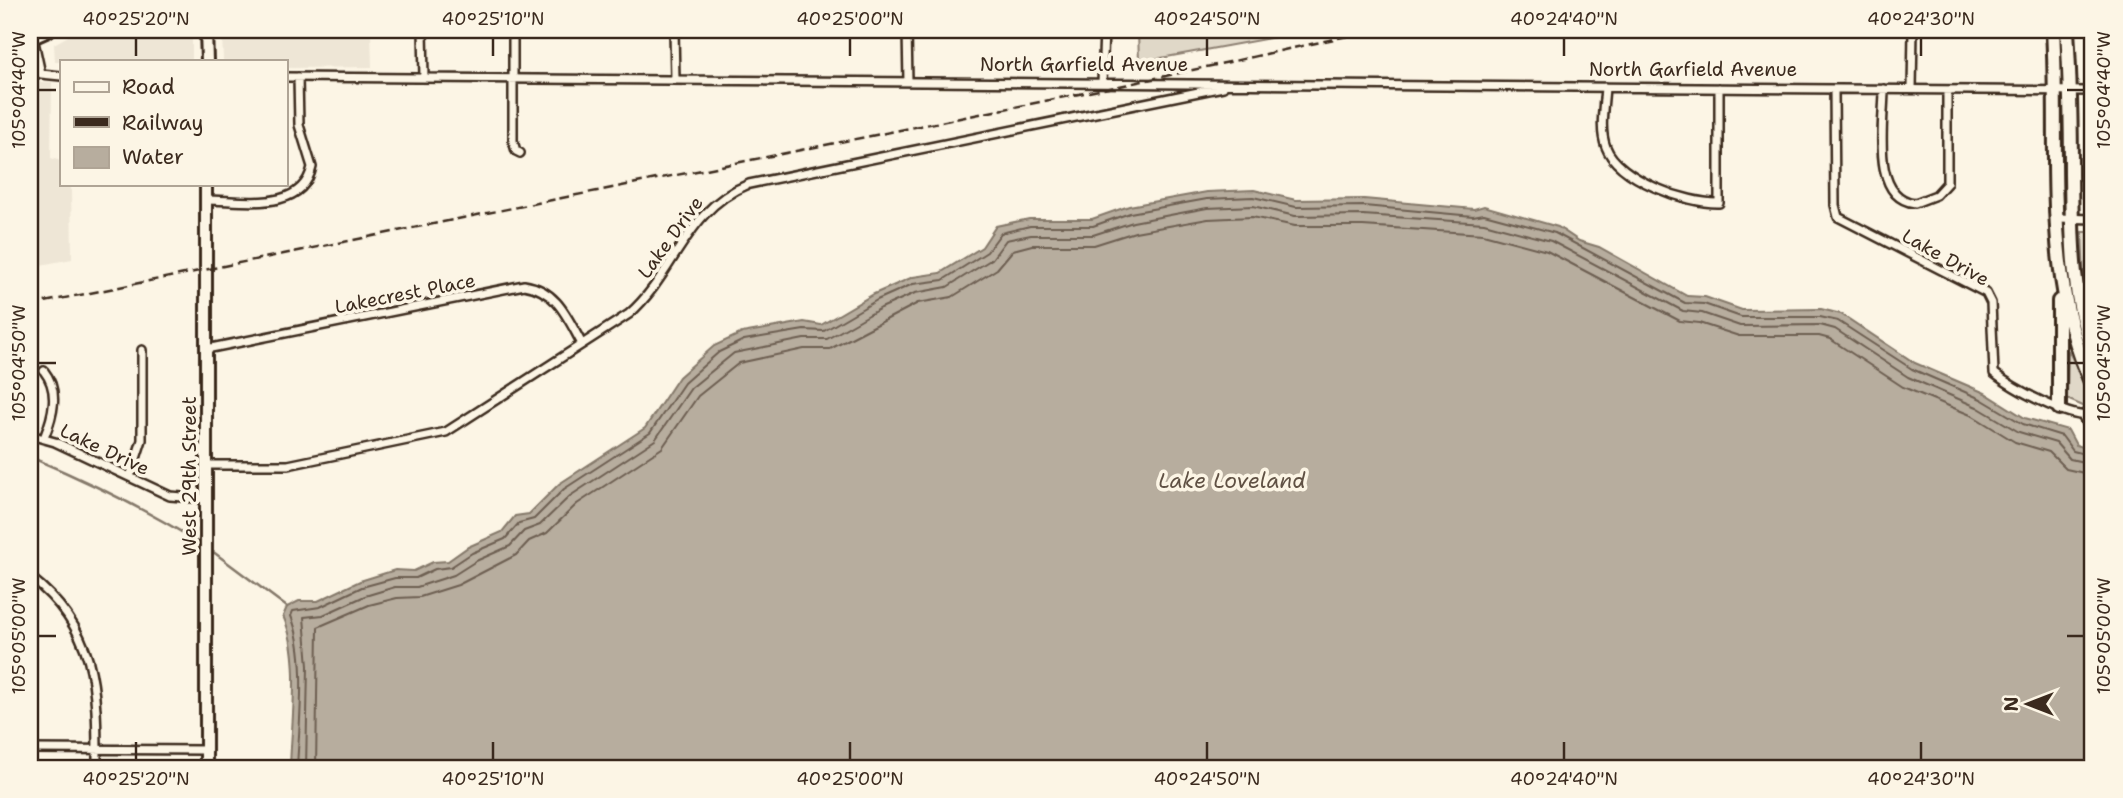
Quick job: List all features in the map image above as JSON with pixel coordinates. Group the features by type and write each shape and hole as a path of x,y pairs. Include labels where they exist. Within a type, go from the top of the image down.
{"highway":[{"path":"32,38 48,30"},
{"path":"2053,30 2064,91 2075,285 2093,353"},
{"path":"2059,408 2062,280 2058,218 2067,30"},
{"path":"2062,280 2074,338 2093,386"}],"main road":[{"path":"206,30 207,60"},
{"name":"West 29th Street","path":"206,186 206,768"}],"street":[{"path":"424,30 424,78"},
{"path":"513,30 513,141 516,151 520,153"},
{"path":"674,30 675,80"},
{"path":"907,30 908,82"},
{"path":"1102,83 1104,30"},
{"path":"1912,89 1913,30"},
{"path":"32,38 41,74 60,76"},
{"name":"North Garfield Avenue","path":"287,77 2093,91"},
{"path":"206,200 275,200 296,195 303,188 313,167 299,125 298,77"},
{"name":"Lake Drive","path":"206,466 288,465 446,432 635,308 707,209 738,188 771,178 1234,84"},
{"path":"1605,87 1604,140 1616,163 1675,196 1710,204 1719,204 1719,88"},
{"name":"Lake Drive","path":"1834,89 1835,205 1838,217 1986,293 1991,303 1994,373 2059,408 2091,419"},
{"path":"1884,89 1885,177 1901,200 1915,203 1936,195 1947,183 1947,90"},
{"path":"2058,218 2093,219"},
{"name":"Lakecrest Place","path":"206,349 524,285 538,287 555,299 582,344"},
{"path":"130,477 142,440 142,350"},
{"path":"44,371 53,382 53,407 44,438"},
{"name":"Lake Drive","path":"30,435 44,438 170,496 207,499"},
{"path":"30,577 66,614 84,648 97,698 97,768"},
{"path":"30,749 206,750"}],"shaded area":[{"path":"79,30 192,30 192,60 55,62 54,44"},
{"path":"222,30 371,30 372,67 287,68 287,60 223,60"},
{"path":"1138,30 1314,30 1139,62"},
{"path":"30,82 52,82 51,158 60,161 60,186 71,186 72,259 30,267"},
{"path":"2082,232 2093,232 2093,322 2084,280"},
{"path":"2068,350 2093,399 2093,407 2090,409 2067,399"}],"water":[{"name":"Lake Loveland","path":"1254,190 1296,200 1364,199 1474,209 1484,206 1558,227 1579,241 1599,247 1687,296 1705,297 1742,310 1821,309 1841,314 1915,363 1985,393 2025,418 2068,430 2076,445 2093,450 2093,768 290,768 294,670 289,632 283,616 287,607 299,601 318,601 360,581 395,570 414,571 433,562 448,561 468,547 502,532 515,516 529,514 559,484 645,428 679,377 714,346 742,333 804,322 821,325 874,294 913,277 940,273 982,247 996,226 1029,219 1092,219 1129,206 1207,192"}],"waterway":[{"path":"30,457 118,497 203,545"},
{"path":"208,548 287,607"}],"railway":[{"path":"30,305 1129,84 1375,30"}]}
